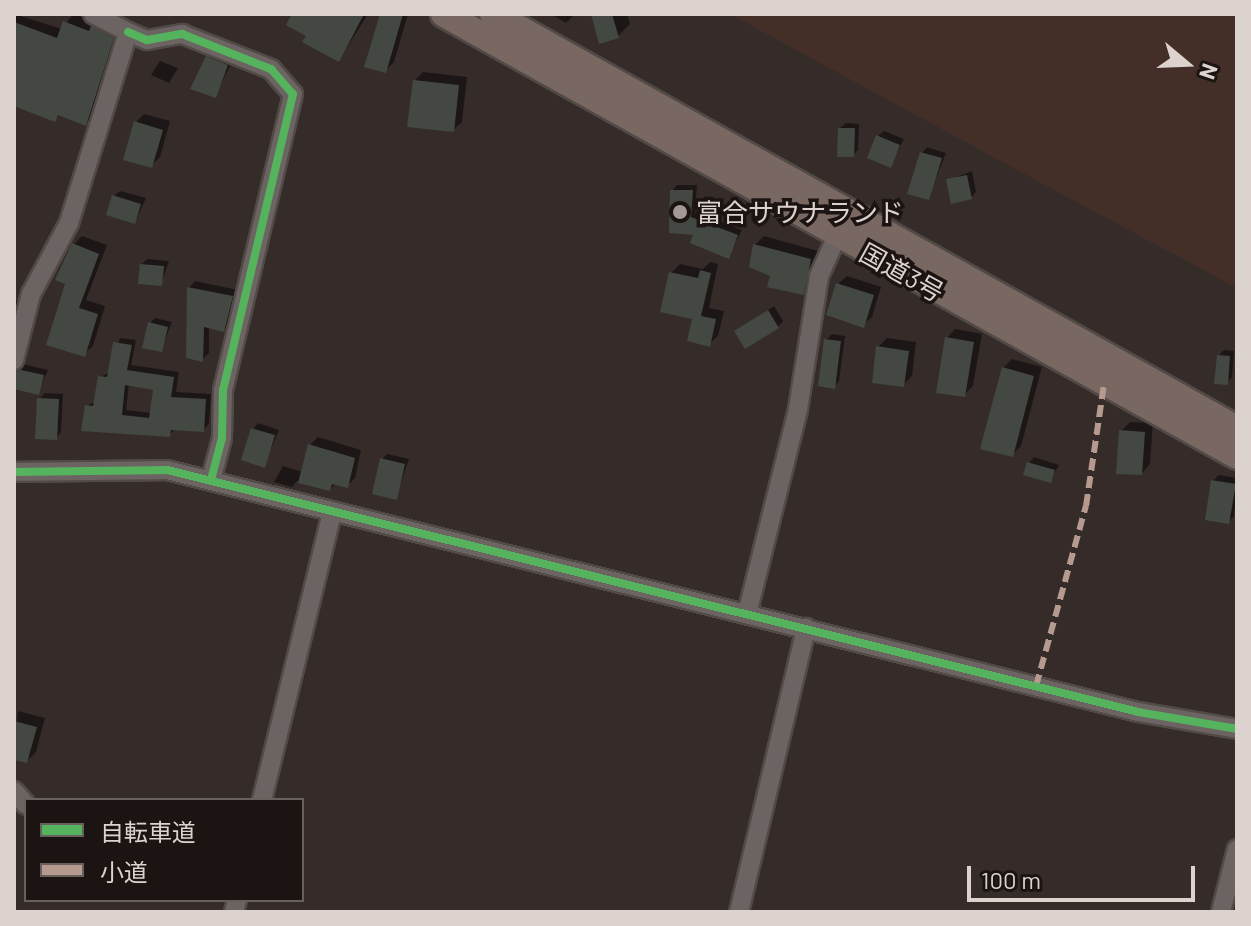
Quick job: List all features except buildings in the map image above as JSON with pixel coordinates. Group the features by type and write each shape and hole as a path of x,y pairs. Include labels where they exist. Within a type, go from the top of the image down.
{"highway":[{"name":"国道3号","path":"444,14 1237,429"},
{"name":"国道3号","path":"493,14 1237,456"}],"street":[{"path":"93,14 147,40 182,34 271,69 293,94 223,390 222,438 211,480"},
{"path":"14,360 31,294 69,223 128,32"},
{"path":"747,614 798,409 819,276 843,224"},
{"path":"14,472 150,467 1138,712 1237,729"},
{"path":"262,798 332,512"},
{"path":"739,912 806,628"},
{"path":"1221,912 1237,849"}],"shaded area":[{"path":"730,14 1237,14 1237,288 1043,184"}],"marked path":[{"path":"1036,686 1086,506 1104,384"}],"cycle path":[{"path":"128,32 147,40 182,34 271,69 293,94 223,390 222,438 211,480"},
{"path":"14,472 167,470 1138,712 1237,729"}],"place":[{"name":"富合サウナランド","path":"680,212"}]}
